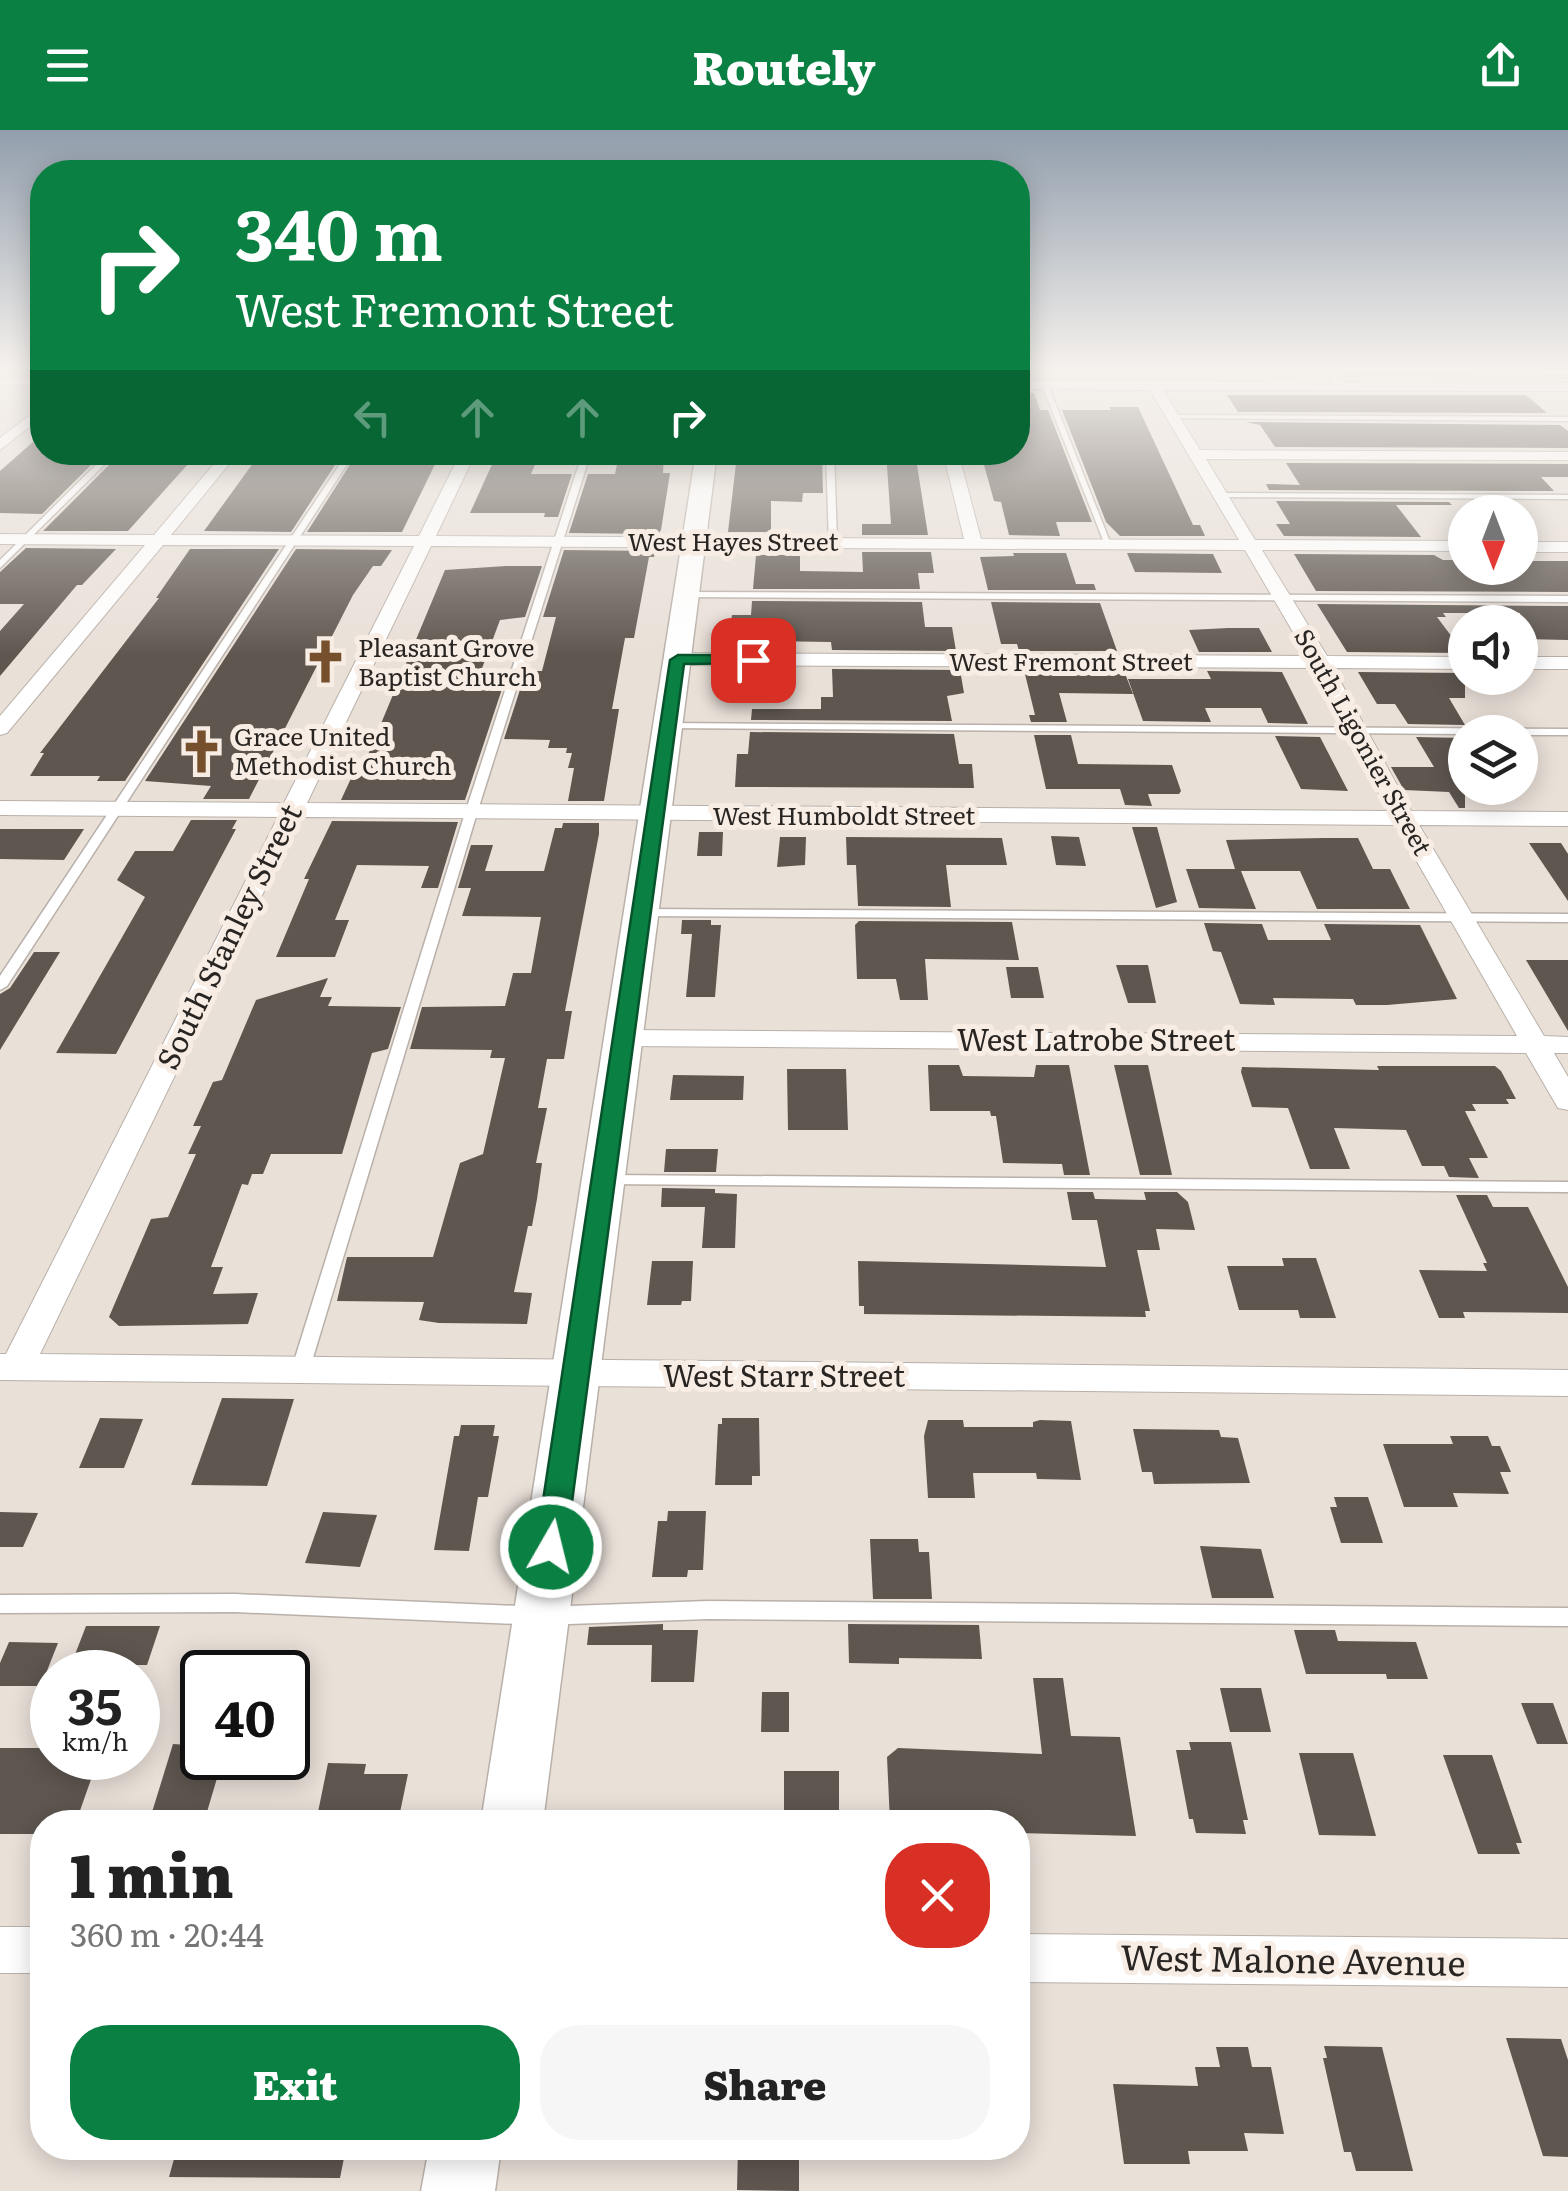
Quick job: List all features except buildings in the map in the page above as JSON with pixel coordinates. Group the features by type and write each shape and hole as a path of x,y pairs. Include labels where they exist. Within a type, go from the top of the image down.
{"street":[{"name":"South Ligonier Street","path":"1201,463 1321,663 1404,819 1568,1101"},
{"path":"0,730 221,465"},
{"name":"South Stanley Street","path":"8,1368 292,812 463,465"},
{"path":"514,1810 705,465"},
{"path":"953,465 974,544"},
{"name":"West Hayes Street","path":"0,539 1448,546"},
{"path":"1538,547 1568,547"},
{"name":"West Fremont Street","path":"678,660 1448,663"},
{"path":"1538,663 1568,663"},
{"name":"West Humboldt Street","path":"0,808 1568,819"},
{"name":"West Latrobe Street","path":"624,1038 1568,1045"},
{"name":"West Starr Street","path":"8,1368 1568,1384"},
{"path":"0,1950 30,1950"},
{"name":"West Malone Avenue","path":"1030,1958 1568,1964"},
{"path":"458,2191 463,2160"}],"lane":[{"path":"1077,463 1110,545"},
{"path":"0,565 101,465"},
{"path":"0,986 344,465"},
{"path":"300,1371 582,465"},
{"path":"830,465 833,543"},
{"path":"1220,495 1568,497"},
{"path":"687,595 1568,599"},
{"path":"668,726 1568,732"},
{"path":"642,913 1568,918"},
{"path":"604,1180 1568,1187"},
{"path":"0,1604 235,1603 541,1616 708,1610 1568,1618"}],"place":[{"name":"Pleasant Grove Baptist Church","path":"325,662"},
{"name":"Grace United Methodist Church","path":"201,751"}],"route":[{"path":"551,1547 678,660 753,660"}]}
